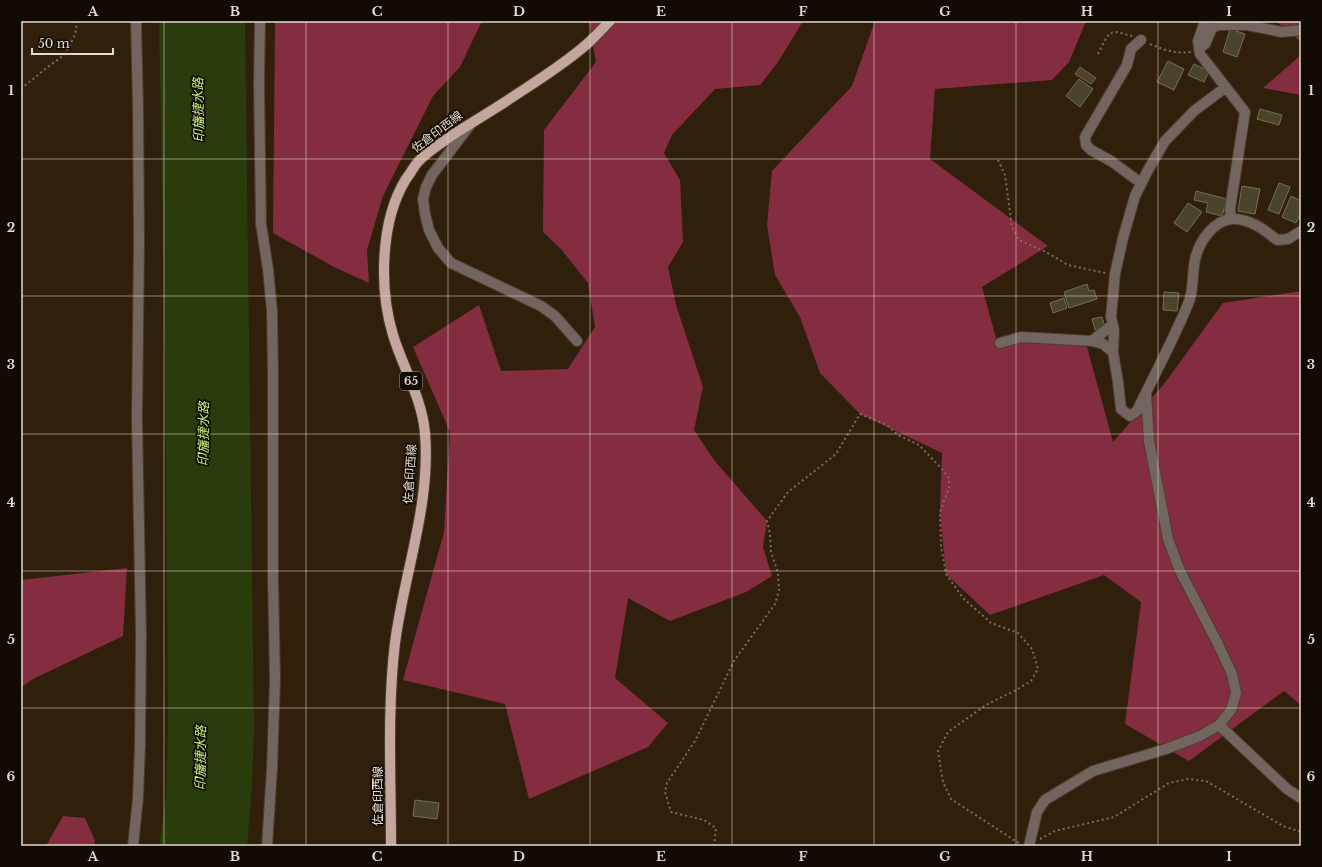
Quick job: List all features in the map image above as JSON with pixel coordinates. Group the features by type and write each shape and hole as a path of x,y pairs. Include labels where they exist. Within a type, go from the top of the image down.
{"main road":[{"name":"佐倉印西線","path":"391,846 391,729 395,644 424,489 426,454 424,430 417,396 392,334 386,300 384,265 389,226 396,202 405,182 418,162 438,145 556,68 586,45 610,21"}],"street":[{"path":"133,846 138,798 141,643 137,420 139,242 136,21"},
{"path":"260,21 259,83 261,224 268,269 272,311 273,374 274,678 272,770 267,846"},
{"path":"1205,21 1198,41 1200,54 1245,112 1230,209 1231,219"},
{"path":"1199,49 1205,44 1212,28 1219,25 1247,25 1282,32 1301,30"},
{"path":"1141,40 1131,49 1127,65 1085,137 1086,145 1091,150 1111,161 1141,184"},
{"path":"1226,88 1194,112 1165,141 1136,196 1123,238 1115,274 1110,317 1114,330 1113,352 1121,409 1130,416 1137,411 1178,328 1190,300 1196,257 1204,238 1212,228 1231,219 1245,221 1262,229 1277,240 1288,239 1301,231"},
{"path":"471,123 432,175 426,187 423,200 429,230 438,248 451,262 541,306 555,316 576,341"},
{"path":"1092,341 1112,325"},
{"path":"1000,343 1021,337 1092,341 1103,344 1113,352"},
{"path":"1029,846 1037,812 1044,800 1093,771 1166,749 1200,736 1219,725 1231,710 1236,693 1232,674 1180,571 1168,539 1149,441 1146,391"},
{"path":"1219,725 1288,789 1301,798"}],"path":[{"path":"21,89 64,55 75,35 77,21"},
{"path":"998,160 1005,175 1012,227 1019,240 1046,252 1068,265 1105,273"},
{"path":"714,846 716,828 704,820 671,812 665,792 667,783 695,741 734,661 775,604 779,590 778,573 771,552 770,534 767,521 788,492 836,454 860,414 887,425 898,434 918,444 949,478 949,488 940,512 941,546 946,574 963,598 991,623 1018,633 1032,649 1038,669 1031,681 986,705 948,732 938,751 943,782 951,799 1017,842 1029,846 1055,831 1114,817 1169,783 1188,779 1206,781 1283,826 1301,832"}],"shaded area":[{"path":"275,21 482,21 460,67 433,96 383,196 367,250 369,283 334,267 273,233"},
{"path":"589,21 803,21 778,62 760,85 715,89 672,135 664,153 680,180 683,242 668,267 676,305 703,387 694,430 714,460 767,521 763,547 772,576 746,592 670,621 628,598 615,678 668,723 648,747 529,799 505,704 403,680 444,532 450,432 413,347 479,305 501,371 568,369 595,327 588,283 561,249 543,232 544,130 596,62"},
{"path":"875,21 1086,21 1069,62 1052,80 935,89 930,159 1048,246 982,287 996,338 1087,347 1113,442 1164,384 1223,303 1301,291 1301,705 1284,691 1189,761 1125,724 1141,602 1104,575 990,615 946,574 940,512 942,453 860,414 820,373 800,317 775,275 767,225 772,171 852,86"},
{"path":"1276,21 1301,21 1301,42"},
{"path":"1301,55 1301,95 1263,88"},
{"path":"127,568 123,636 33,679 21,687 21,580"},
{"path":"63,816 85,818 95,841 94,846 46,846"}],"water":[{"name":"印旛捷水路","path":"159,21 245,21 254,728 252,786 247,846 159,846 166,797 168,727 165,360"}],"building":[{"path":"1230,29 1245,34 1237,57 1223,52"},
{"path":"1168,61 1184,69 1174,90 1157,82"},
{"path":"1194,64 1209,71 1204,82 1188,75"},
{"path":"1080,67 1096,78 1091,84 1075,74"},
{"path":"1079,79 1093,89 1080,107 1066,96"},
{"path":"1260,109 1282,115 1279,125 1257,119"},
{"path":"1279,183 1290,187 1279,214 1268,210"},
{"path":"1242,186 1260,189 1255,214 1238,211"},
{"path":"1196,191 1227,199 1222,216 1206,212 1208,203 1194,200"},
{"path":"1291,196 1301,201 1301,212 1296,223 1282,217"},
{"path":"1188,203 1202,212 1187,232 1174,223"},
{"path":"1087,284 1089,291 1094,290 1097,299 1069,308 1064,292"},
{"path":"1164,292 1179,293 1177,311 1163,310"},
{"path":"1064,298 1067,308 1053,313 1050,303"},
{"path":"1102,317 1105,327 1095,330 1092,319"},
{"path":"415,800 439,803 437,819 413,816"}]}
